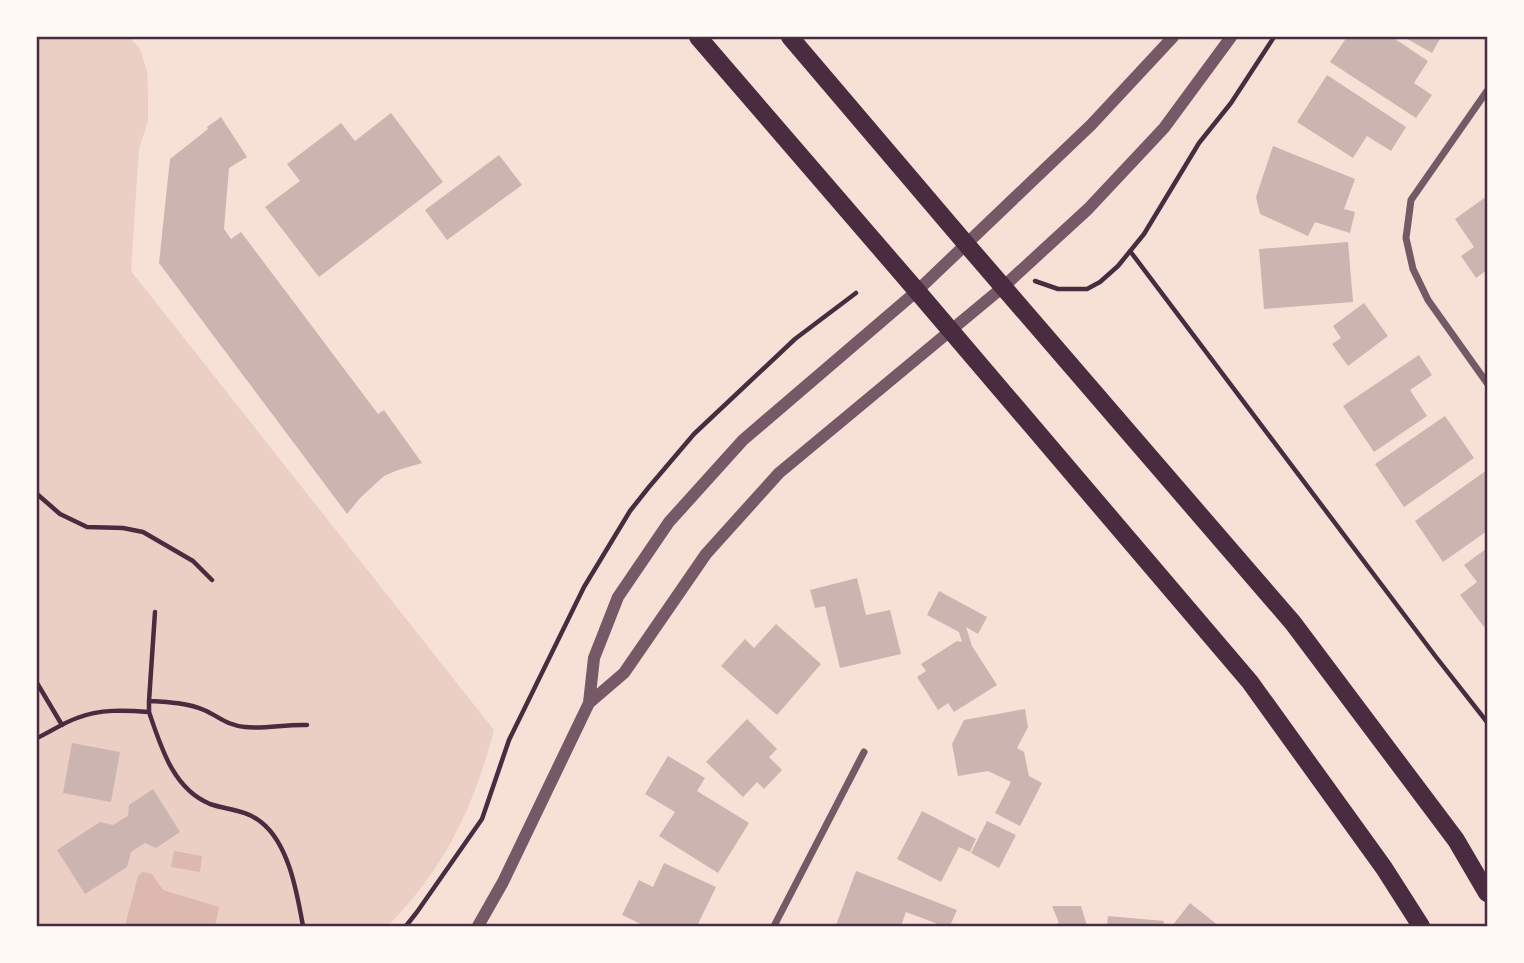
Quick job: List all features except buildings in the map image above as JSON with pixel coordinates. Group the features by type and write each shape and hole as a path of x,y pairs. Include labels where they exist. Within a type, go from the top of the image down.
{"main road":[{"path":"698,37 1250,682 1384,868 1421,926"},
{"path":"790,37 1293,623 1456,840 1487,894"}],"street":[{"path":"478,926 503,882 589,703 593,658 618,597 669,522 743,440 918,291 1091,125 1173,37"},
{"path":"589,703 624,673 706,554 779,473 1003,287 1088,209 1164,128 1231,37"},
{"path":"1487,91 1411,200 1406,238 1413,269 1428,300 1487,383"},
{"path":"774,926 864,752"}],"path":[{"path":"1035,281 1058,289 1087,289 1100,282 1118,266 1144,234 1199,143 1231,103 1274,37"},
{"path":"1130,251 1487,722"},
{"path":"37,494 60,514 87,527 123,528 143,532 193,561 212,580"},
{"path":"155,612 149,712 161,749 176,776 198,797 250,816 271,832 295,882 303,926"},
{"path":"37,683 62,725"},
{"path":"149,701 203,709 223,721 244,727 307,725"},
{"path":"37,738 75,718 91,714 122,710 149,712"}],"shaded area":[{"path":"37,37 129,37 140,49 147,71 148,121 139,149 131,271 494,730 475,791 447,849 420,890 388,926 37,926"},
{"path":"174,851 202,856 200,872 171,867"},
{"path":"143,872 152,874 163,890 219,907 215,926 125,926 138,876"}]}
